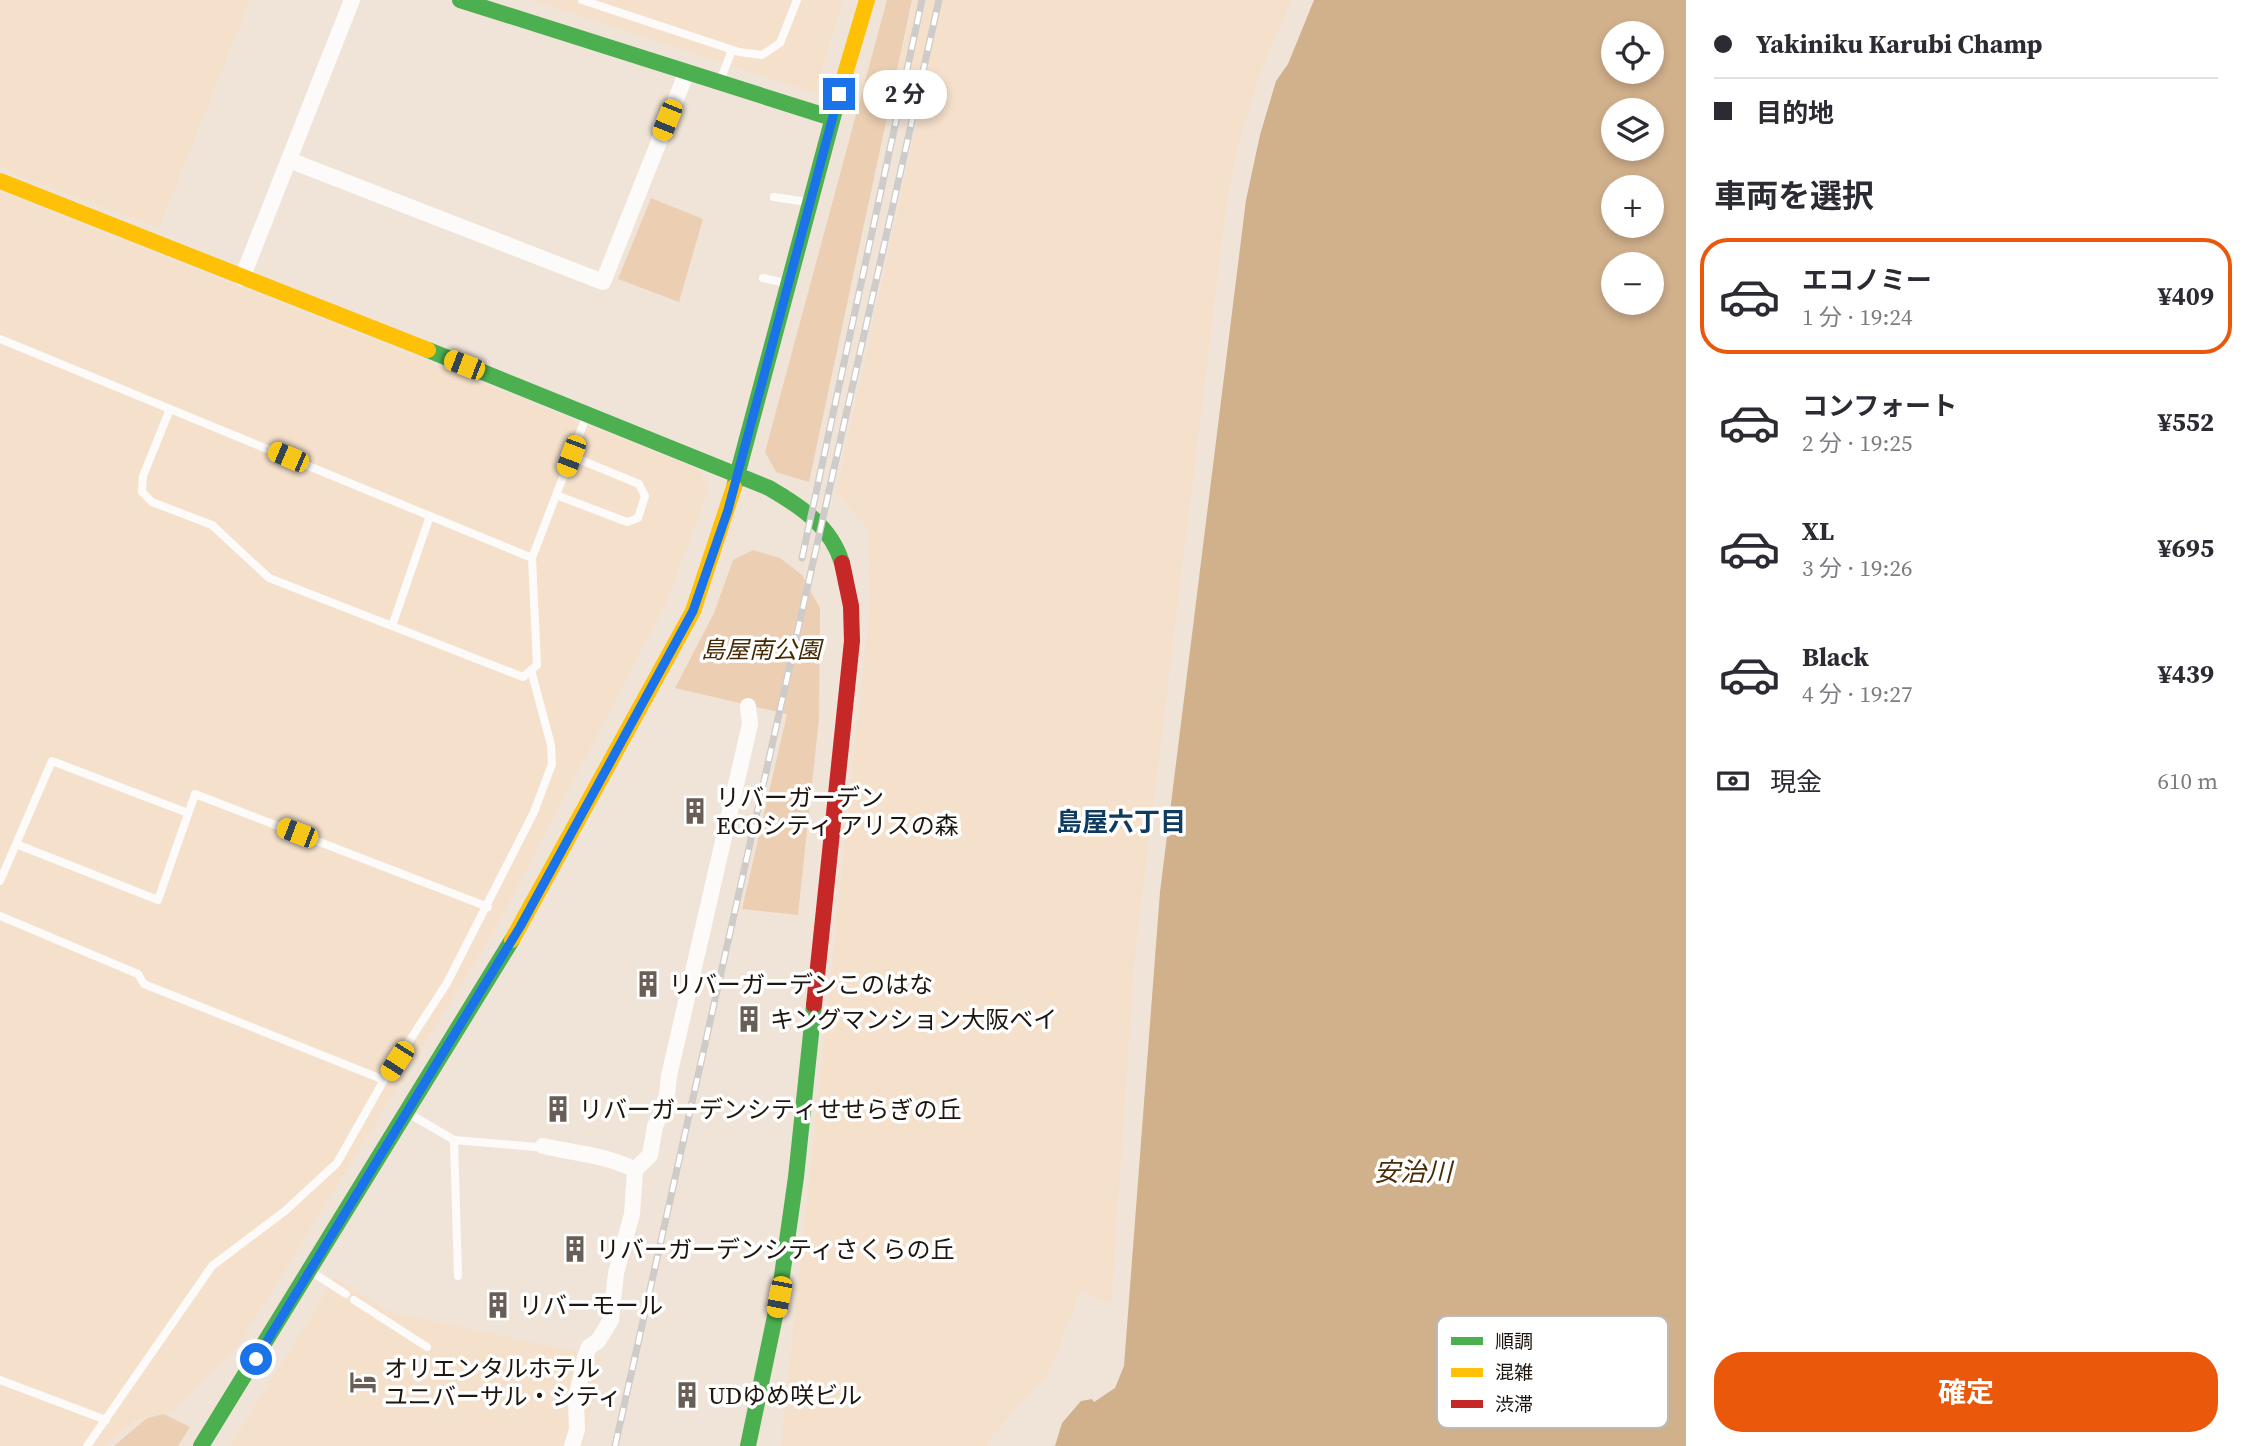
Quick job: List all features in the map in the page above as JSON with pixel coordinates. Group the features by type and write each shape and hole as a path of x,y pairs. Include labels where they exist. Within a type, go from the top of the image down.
{"street":[{"path":"242,278 352,0"},
{"path":"460,0 686,74 832,118"},
{"path":"201,1446 520,927 693,611 738,473 832,118 867,0"},
{"path":"289,160 603,282 686,74"},
{"path":"0,181 738,473 783,493 824,526 841,557 852,640 796,1177 779,1297 748,1446"},
{"path":"575,1438 576,1399 585,1357 589,1347 598,1340 611,1320 616,1273 632,1214 635,1170 650,1155 655,1126 666,1103 669,1076 750,724 748,706"},
{"path":"539,1147 581,1152 594,1159 618,1161 635,1170"}],"lane":[{"path":"582,0 752,55 771,51 786,33 797,0"},
{"path":"719,83 732,50"},
{"path":"774,197 810,203"},
{"path":"763,278 788,284"},
{"path":"0,339 532,558"},
{"path":"170,409 143,476 142,492 152,502 212,525 269,578 523,677 537,665 532,558 587,414"},
{"path":"556,495 627,522 638,518 645,496 639,484 571,456"},
{"path":"392,626 430,516"},
{"path":"88,1446 212,1266 285,1211 337,1163 384,1080 447,984 534,812 552,764 551,745 531,670"},
{"path":"0,881 52,761 188,813"},
{"path":"16,844 158,900 195,794 488,907"},
{"path":"0,916 138,974 144,984 384,1080"},
{"path":"408,1113 454,1140 539,1147"},
{"path":"454,1140 458,1276"},
{"path":"310,1271 346,1294"},
{"path":"355,1300 427,1347"},
{"path":"0,1380 106,1420"}],"shaded area":[{"path":"0,0 250,0 159,228 13,174 0,165"},
{"path":"532,0 843,0 815,93"},
{"path":"914,0 1291,0 1260,74 1239,141 1227,200 1135,954 1111,1304 1081,1290 1050,1371 987,1442 990,1446 781,1446 870,604 868,529 836,492 925,85 897,78"},
{"path":"0,192 700,470 708,492 665,606 493,933 236,1349 172,1411 135,1420 106,1446 0,1446"},
{"path":"335,1278 390,1312 602,1357 583,1446 230,1446"}],"green space":[{"path":"887,0 912,0 809,482 776,472 765,452"},
{"path":"651,198 703,219 679,302 618,279"},
{"name":"島屋南公園","path":"753,550 780,558 802,575 820,608 819,718 798,915 742,909 787,714 675,688 714,613 733,560"},
{"path":"164,1414 190,1427 178,1446 114,1446 147,1418"}],"water":[{"name":"安治川","path":"1314,0 1686,0 1686,1446 1055,1446 1062,1423 1081,1401 1092,1399 1094,1402 1115,1388 1124,1366 1160,892 1246,200 1260,135 1276,81 1288,64"}],"railway":[{"path":"802,558 922,0"},
{"path":"615,1446 939,0"}],"traffic: fast":[{"path":"460,0 832,118"},
{"path":"734,487 840,91"},
{"path":"428,350 769,488 813,518 830,538 842,563"},
{"path":"201,1446 512,940"},
{"path":"748,1446 779,1297 796,1177 814,1005"}],"traffic: slow":[{"path":"840,91 867,0"},
{"path":"0,181 428,350"},
{"path":"512,940 693,611 734,487"}],"traffic: jam":[{"path":"814,1005 852,641 851,606 842,563"}],"place":[{"name":"リバーガーデン ECOシティ アリスの森","path":"695,811"},
{"name":"リバーガーデンこのはな","path":"648,984"},
{"name":"キングマンション大阪ベイ","path":"749,1019"},
{"name":"リバーガーデンシティせせらぎの丘","path":"558,1109"},
{"name":"リバーガーデンシティさくらの丘","path":"575,1249"},
{"name":"リバーモール","path":"498,1305"},
{"name":"オリエンタルホテル ユニバーサル・シティ","path":"363,1382"},
{"name":"UDゆめ咲ビル","path":"687,1395"}],"district":[{"name":"島屋六丁目","path":"1121,822"}],"route":[{"path":"256,1359 520,927 693,611 728,510 839,94"}]}
